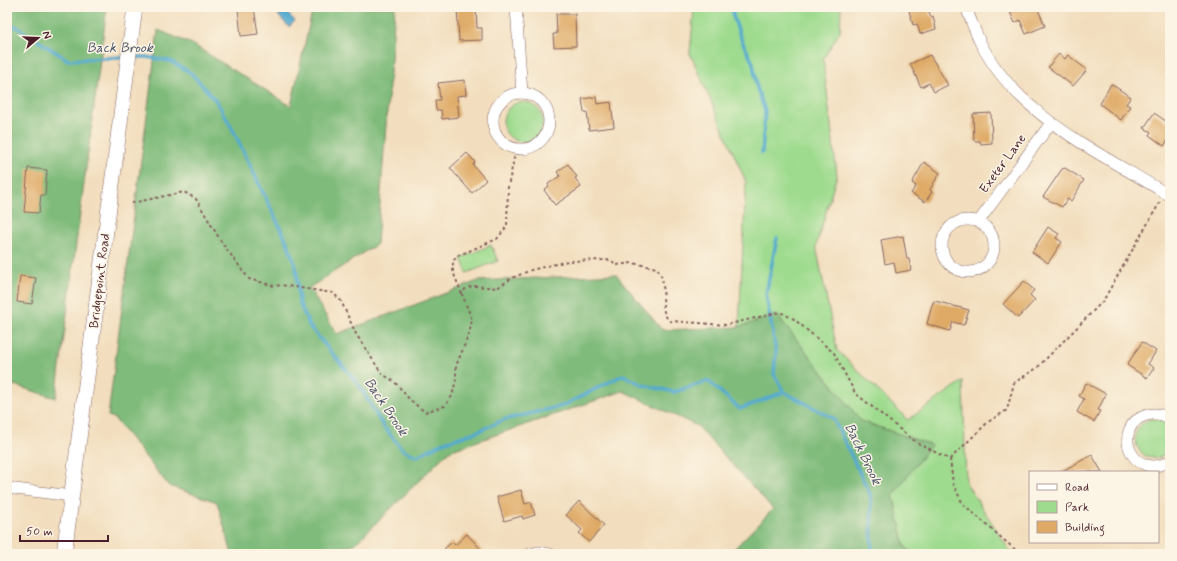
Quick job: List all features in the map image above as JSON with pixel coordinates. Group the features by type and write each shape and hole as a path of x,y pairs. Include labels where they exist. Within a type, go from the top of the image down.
{"street":[{"name":"Bridgepoint Road","path":"64,554 135,7"},
{"path":"516,7 522,93"},
{"path":"967,7 984,51 1002,78 1050,123 1165,199"},
{"path":"522,93 532,95 540,100 548,112 550,126 541,142 533,148 516,149 506,145 499,139 494,131 494,113 498,104 513,94 522,93"},
{"name":"Exeter Lane","path":"979,221 1050,123"},
{"path":"970,219 979,221 991,233 994,249 992,257 987,264 976,271 964,272 955,269 948,263 944,256 943,238 947,230 953,224 961,220 970,219"},
{"path":"1170,418 1156,414 1142,416 1132,425 1128,437 1128,446 1132,455 1138,461 1154,467 1162,466 1170,461"},
{"path":"7,488 72,496"},
{"path":"529,554 538,552 550,554"}],"path":[{"path":"132,203 184,192 196,199 222,243 248,279 275,286 281,285 332,293 341,300 356,334 382,374 394,381 410,400 425,412 445,406 452,396 456,380 456,366 469,334 472,320 453,272 453,261 457,256 497,239 507,226 508,187 516,149"},
{"path":"950,459 988,422 1007,410 1014,383 1037,368 1103,300 1165,199"},
{"path":"462,294 466,288 474,286 497,288 512,278 541,267 568,261 606,260 612,261 617,265 632,263 657,268 663,284 663,308 666,317 670,321 726,325 777,311 794,319 834,353 855,393 872,405 882,416 897,426 917,443 929,447 942,456 950,459"},
{"path":"950,459 953,470 953,484 963,504 1020,554"}],"green space":[{"path":"7,7 107,7 56,398 7,383"},
{"path":"313,7 395,7 377,244 309,288 337,334 478,281 616,274 662,330 739,327 777,315 861,421 931,445 893,495 905,547 914,554 729,554 773,509 697,426 623,391 449,451 356,543 330,554 232,554 217,502 169,486 114,418 108,416 158,30 192,44 291,106"},
{"path":"686,7 841,7 840,32 823,59 837,175 816,246 837,350 908,420 963,381 966,483 1012,554 914,554 905,547 893,495 930,445 861,421 777,315 739,327 746,182 690,53 694,9"},
{"path":"523,102 531,104 537,108 541,114 543,122 541,130 537,136 531,140 523,142 515,140 509,136 505,130 503,122 505,114 509,108 515,104"},
{"path":"491,245 498,261 467,273 461,258"},
{"path":"1150,419 1161,420 1170,426 1170,451 1161,457 1152,458 1144,455 1135,442 1136,433 1140,425"}],"water":[{"path":"283,9 295,21 289,27 278,15"}],"building":[{"path":"254,7 258,34 241,36 238,9"},
{"path":"457,7 476,7 477,28 482,28 482,40 459,41"},
{"path":"908,7 927,7 931,17 933,16 936,29 920,34 917,24 913,25"},
{"path":"1021,7 1037,7 1045,26 1026,34 1020,20 1015,23 1010,12"},
{"path":"556,14 575,14 576,46 554,47 553,34 557,34"},
{"path":"1059,54 1065,59 1068,55 1087,70 1073,86 1048,67"},
{"path":"930,55 948,85 934,92 929,83 921,87 910,64"},
{"path":"465,80 466,95 457,96 459,117 442,119 441,110 436,110 435,100 440,100 438,83"},
{"path":"1111,84 1131,97 1126,104 1130,106 1121,120 1100,104"},
{"path":"596,97 597,104 611,102 614,127 589,130 587,112 584,112 582,99"},
{"path":"991,113 992,143 981,144 980,141 974,141 973,114"},
{"path":"1154,113 1170,124 1170,137 1164,146 1149,135 1151,132 1144,128"},
{"path":"467,153 475,162 473,165 486,180 472,193 450,168"},
{"path":"924,162 940,173 930,190 932,192 925,202 911,193 916,186 912,183"},
{"path":"568,164 577,177 575,178 581,187 555,205 544,190 549,186 548,184 560,176 557,172"},
{"path":"28,168 47,170 45,195 41,195 39,213 24,212"},
{"path":"1065,168 1084,180 1071,201 1067,199 1062,207 1043,197 1062,169"},
{"path":"1048,227 1059,234 1056,238 1062,242 1048,263 1032,252"},
{"path":"903,236 907,259 909,259 911,270 896,273 894,262 885,264 881,240"},
{"path":"20,276 36,278 32,304 17,302"},
{"path":"1024,281 1034,290 1030,295 1035,300 1018,318 1003,304"},
{"path":"935,301 969,310 964,325 953,322 950,331 927,324 933,302"},
{"path":"1142,342 1156,351 1148,364 1154,368 1147,378 1127,365"},
{"path":"1086,383 1106,394 1094,422 1077,412 1084,399 1079,396"},
{"path":"1092,455 1101,471 1062,471"},
{"path":"521,490 525,504 531,502 535,515 523,519 522,516 504,521 497,497"},
{"path":"579,501 604,525 589,542 579,533 582,530 566,515"},
{"path":"467,534 485,554 446,554 448,552 444,549 452,542 455,545"}],"waterway":[{"path":"733,7 733,16 742,41 753,63 757,88 765,111 762,153"},
{"name":"Back Brook","path":"7,27 15,26 68,60 124,57"},
{"name":"Back Brook","path":"132,57 146,57 170,61 191,73 217,102 234,132 288,244 296,267 299,302 310,327 359,385 383,426 403,450 417,456 442,443 479,431 503,420 562,406 623,375 643,385 674,392 708,381 740,409 784,392 833,418 871,496 872,554"},
{"path":"777,238 766,294 776,352 774,374 784,392"}]}
